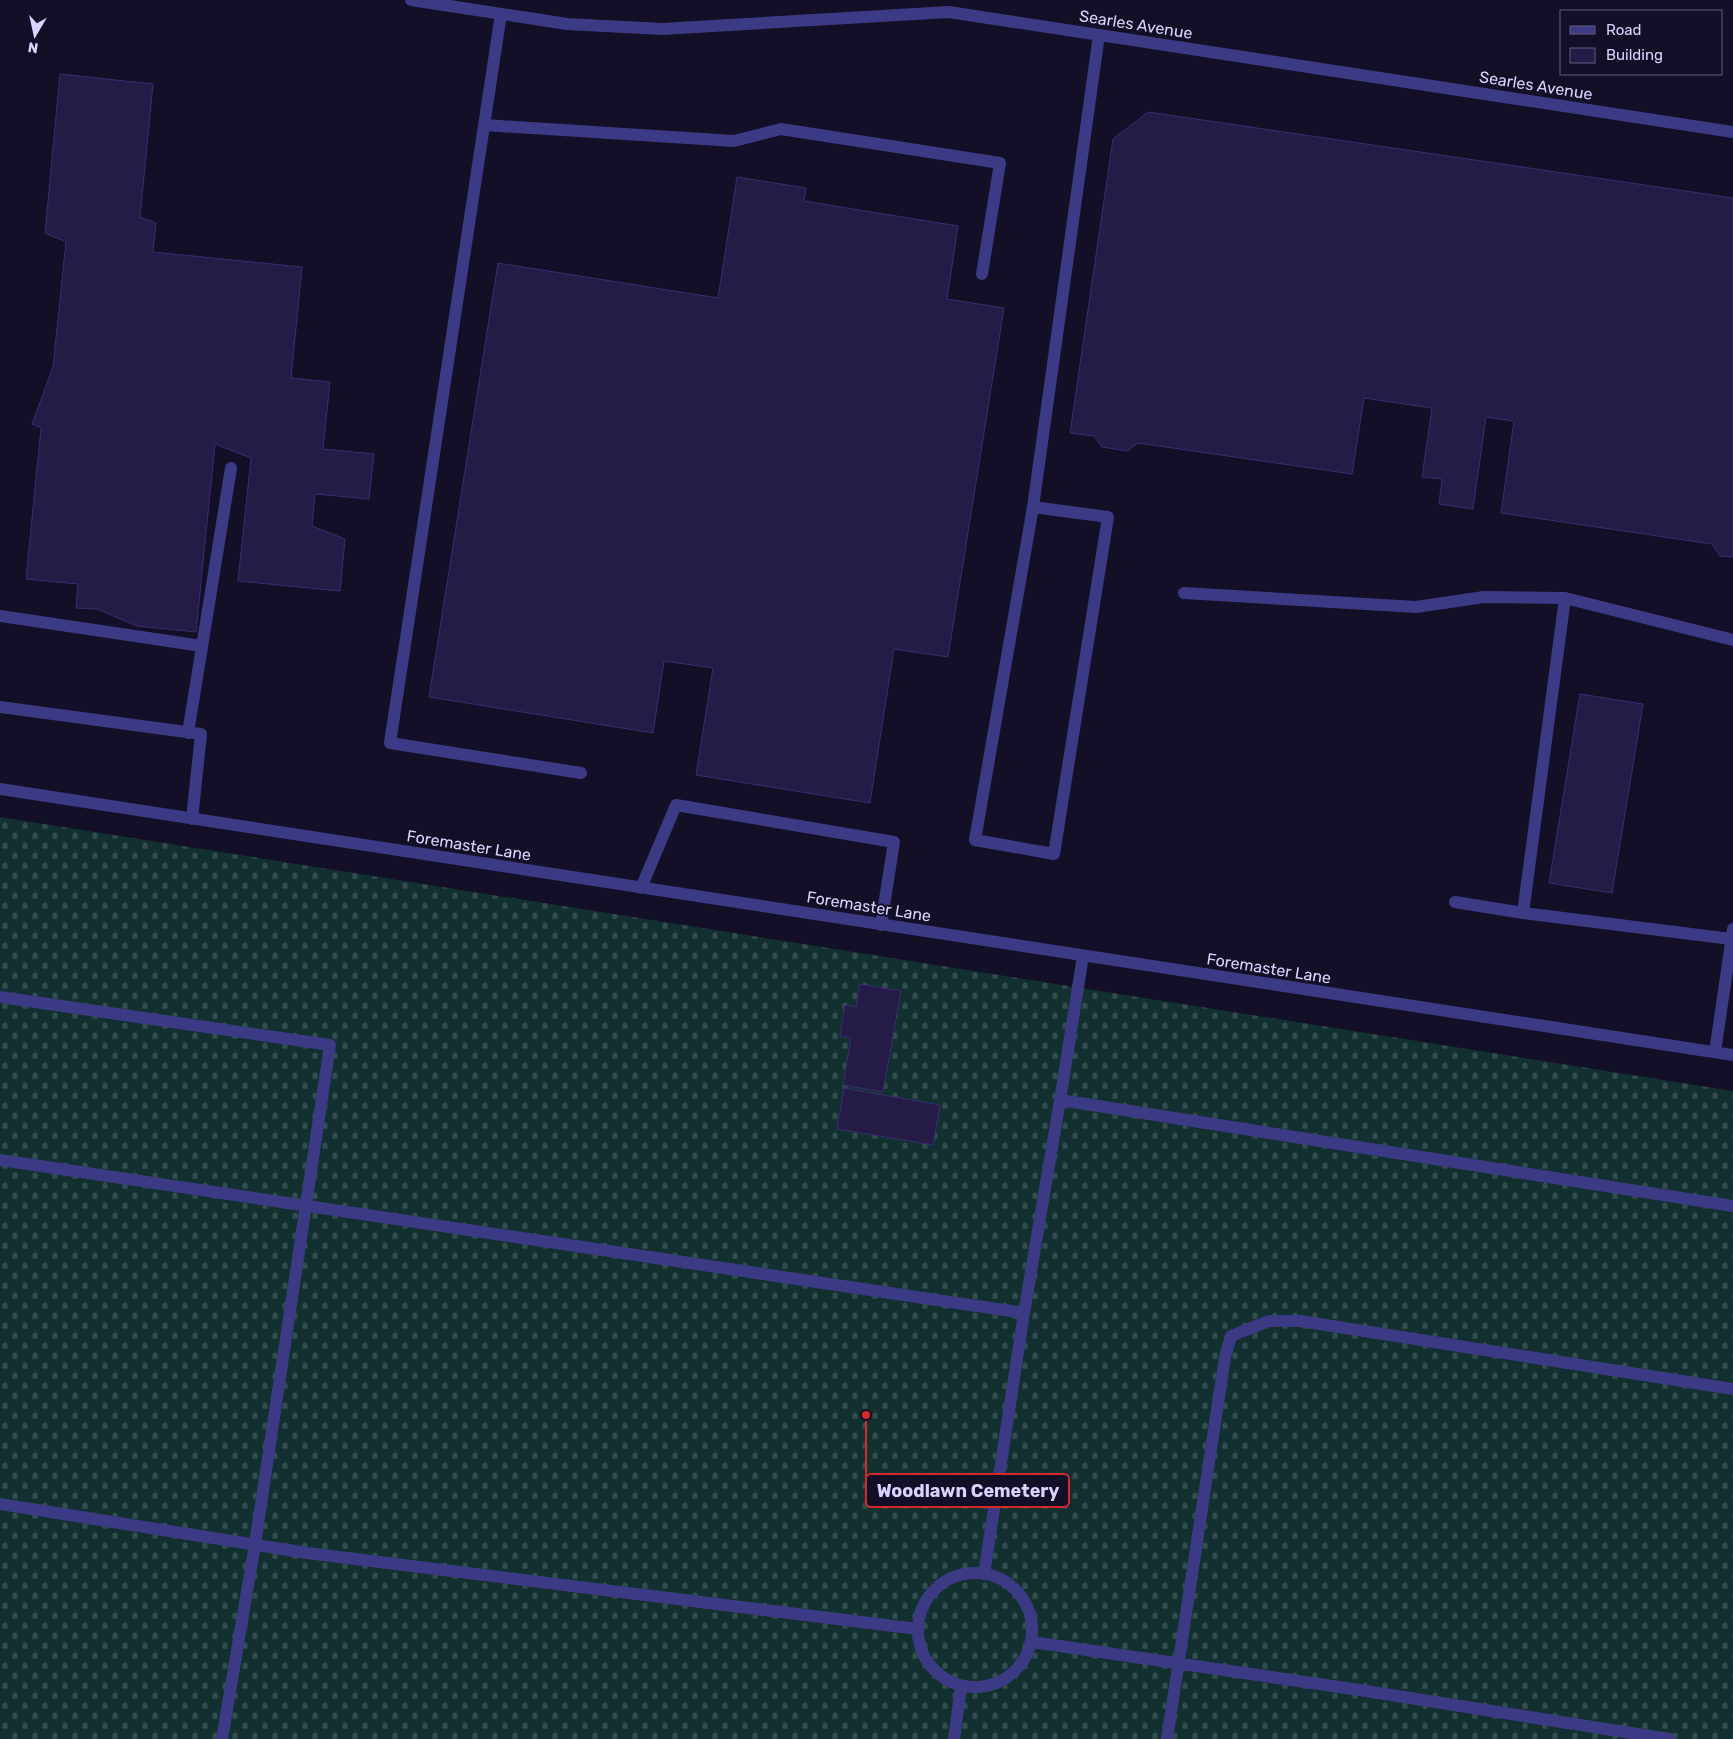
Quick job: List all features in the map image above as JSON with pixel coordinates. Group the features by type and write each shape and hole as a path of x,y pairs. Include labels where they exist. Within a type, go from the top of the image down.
{"street":[{"name":"Searles Avenue","path":"411,0 567,24 662,29 949,12 1733,132"},
{"path":"501,14 390,743 581,773"},
{"path":"1033,507 1108,517 1054,854 975,840 1033,507 1099,35"},
{"path":"484,125 734,141 781,129 1000,163 982,274"},
{"path":"188,733 231,468"},
{"path":"1184,593 1416,607 1484,597 1565,598 1733,640"},
{"path":"1523,913 1565,598"},
{"path":"0,616 202,646"},
{"path":"0,707 201,734 192,819"},
{"name":"Foremaster Lane","path":"0,789 1733,1055"},
{"path":"641,888 676,805 894,842 880,925"},
{"path":"1455,902 1523,913 1732,934 1715,1052"},
{"path":"984,1574 1024,1313 1083,956"},
{"path":"0,997 330,1045 255,1544 222,1739"},
{"path":"1060,1100 1733,1206"},
{"path":"0,1160 1024,1313"},
{"path":"1167,1739 1225,1357 1231,1336 1269,1321 1300,1321 1733,1390"},
{"path":"0,1504 327,1555 918,1629"},
{"path":"964,1574 984,1574 1002,1579 1017,1590 1028,1605 1032,1623 1032,1642 1026,1659 1014,1673 998,1683 980,1688 962,1687 944,1679 929,1665 920,1648 918,1629 922,1610 931,1593 946,1581 964,1574"},
{"path":"1032,1642 1669,1739"},
{"path":"954,1739 962,1687"}],"green space":[{"path":"0,817 1733,1091 1733,1739 0,1739"}],"building":[{"path":"60,74 153,84 140,217 156,223 153,252 302,267 291,378 330,382 323,449 374,454 369,499 315,494 312,526 345,539 340,591 238,581 251,458 215,444 196,632 137,626 97,609 76,608 78,584 26,579 41,428 32,424 53,367 66,242 45,233"},
{"path":"1148,112 1733,198 1733,557 1720,556 1712,544 1501,513 1514,421 1486,417 1473,509 1439,504 1442,479 1422,477 1432,408 1364,398 1352,474 1138,443 1127,451 1102,447 1094,436 1070,433 1113,139"},
{"path":"737,177 806,188 804,201 958,226 947,299 1004,308 948,657 894,649 870,803 696,775 713,668 664,661 653,733 429,697 498,263 718,298"},
{"path":"1580,694 1643,704 1612,893 1549,883"},
{"path":"860,984 901,991 883,1092 843,1085 851,1038 840,1036 845,1005 856,1007"},
{"path":"844,1088 940,1105 933,1145 837,1129"}],"place":[{"name":"Woodlawn Cemetery","path":"866,1415"}]}
